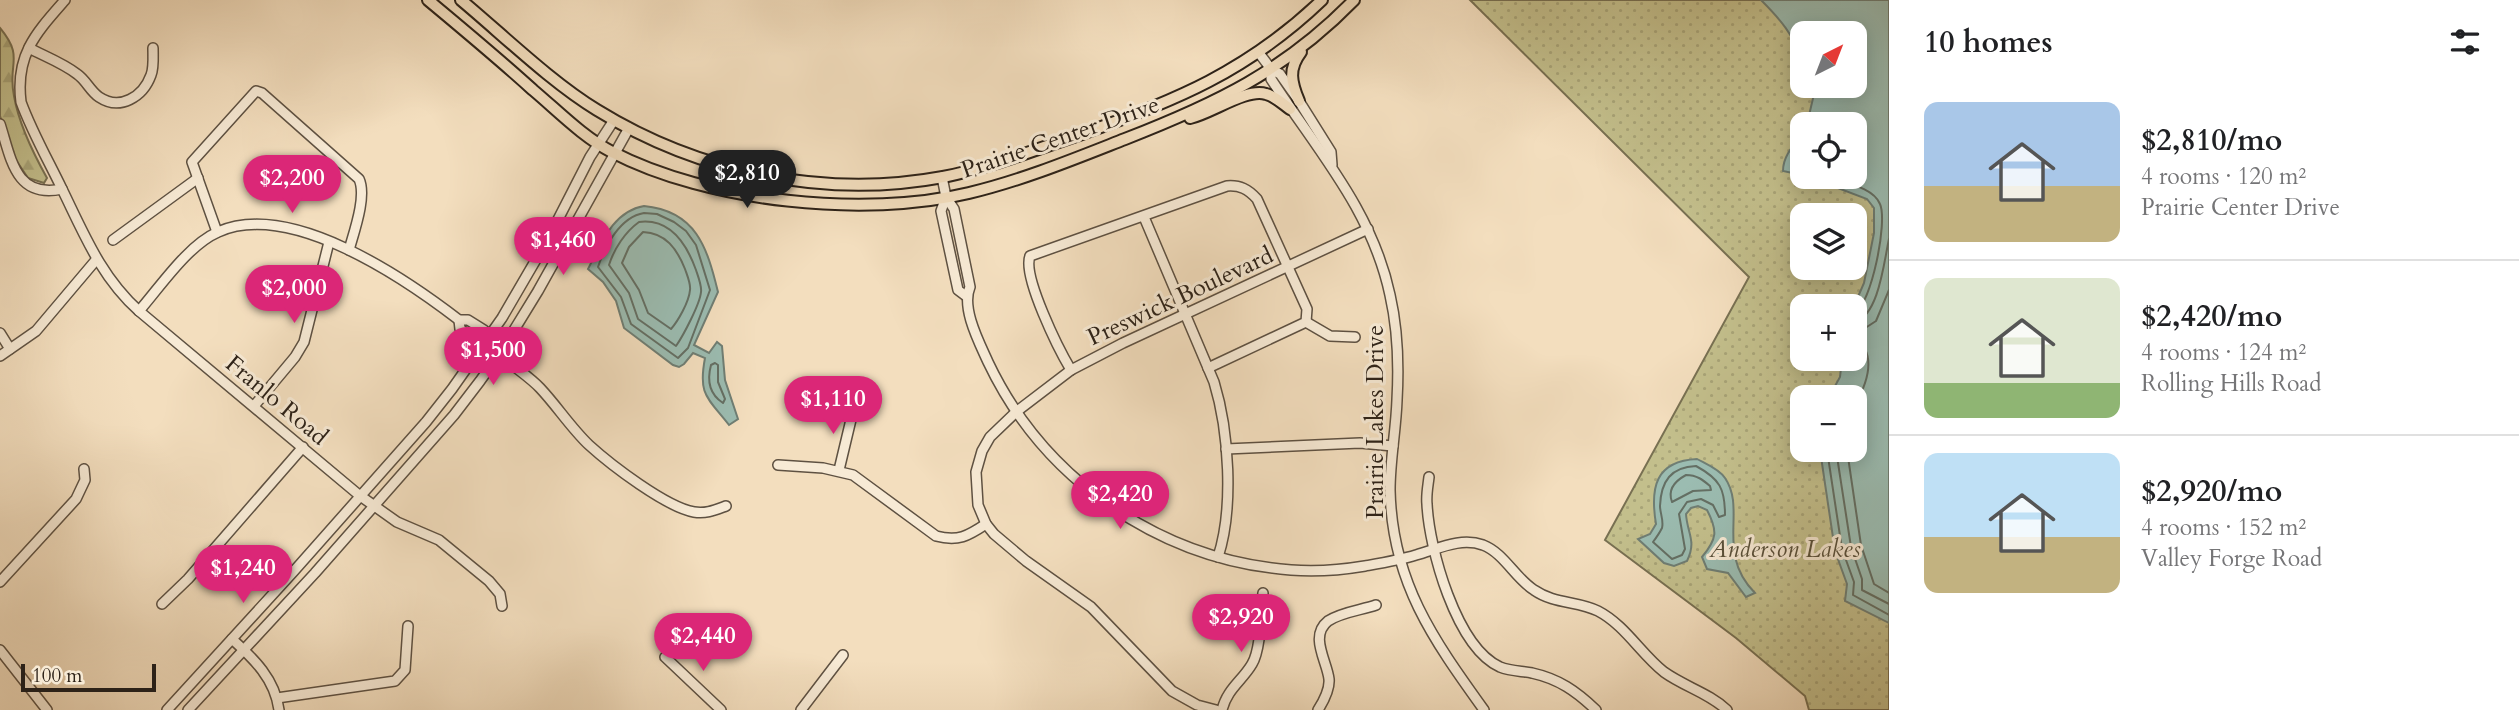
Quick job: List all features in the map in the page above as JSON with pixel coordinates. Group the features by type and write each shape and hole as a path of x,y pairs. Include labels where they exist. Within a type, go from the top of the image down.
{"main road":[{"name":"Prairie Center Drive","path":"428,0 598,144 614,153 654,171 691,183 779,199 858,205 968,193 1028,176 1160,125 1230,94 1271,69 1310,40 1353,0"},
{"name":"Prairie Center Drive","path":"461,0 580,99 629,128 709,162 770,177 828,184 888,183 942,177 990,165 1155,108 1198,88 1259,53 1322,0"},
{"path":"1160,125 1206,114 1251,93 1272,96 1294,105 1291,72 1295,61 1310,40"}],"street":[{"name":"Franlo Road","path":"65,0 36,36 20,67 21,102 96,260 122,296 139,311 359,495 397,522 439,540 489,581 500,594 502,606"},
{"path":"29,48 69,68 79,75 96,95 115,103 136,97 143,89 152,74 153,48"},
{"name":"Prairie Lakes Drive","path":"1259,53 1271,69 1271,79 1294,105 1323,158 1332,165 1353,197 1381,261 1396,329 1399,364 1390,490 1392,521 1400,559 1418,609 1432,636 1484,710"},
{"path":"217,232 192,162 256,91 262,93 359,179 362,186 358,216 349,250"},
{"path":"167,710 426,422 487,341 614,120"},
{"path":"0,124 12,164 19,177 38,190 62,189"},
{"path":"188,710 453,415 500,354 629,128"},
{"path":"942,177 946,197 941,211 958,290 966,296 984,353 999,384 1038,442 1088,491 1118,512 1150,531 1184,546 1254,565 1293,570 1364,566 1460,542 1485,546 1496,553 1531,589 1545,597 1589,608 1610,618 1646,657 1665,672 1717,700 1727,710"},
{"path":"113,240 198,178"},
{"path":"1071,370 1038,301 1028,259 1033,253 1144,217 1227,186 1244,188 1257,200 1307,309 1306,323"},
{"path":"1144,217 1221,403 1228,468 1225,526 1218,557"},
{"path":"139,311 195,248 217,232 233,226 265,224 299,231 349,250 426,295 459,320 468,320 484,330 487,341 538,386 589,444 644,487 691,511 711,512 726,506"},
{"name":"Preswick Boulevard","path":"986,524 978,505 976,485 979,460 990,437 1016,412 1071,370 1368,229"},
{"path":"254,406 295,357 304,342 329,242"},
{"path":"0,356 36,331 96,260"},
{"path":"1306,323 1334,338 1355,337"},
{"path":"1208,368 1306,323"},
{"path":"0,333 10,349"},
{"path":"839,470 854,407"},
{"path":"1226,449 1360,443 1393,446"},
{"path":"162,604 188,579 303,447"},
{"path":"778,465 839,470 853,475 936,536 950,540 961,539 986,524 1009,548 1090,607 1172,691 1197,705 1216,710"},
{"path":"0,582 76,499 85,480 84,469"},
{"path":"1429,477 1426,501 1435,550 1456,616 1479,650 1500,667 1560,681 1574,689 1596,710"},
{"path":"1222,710 1229,691 1247,671 1256,655 1263,593"},
{"path":"1318,710 1330,680 1322,660 1322,628 1334,618 1376,605"},
{"path":"277,698 395,681 405,670 408,626"},
{"path":"232,639 260,667 277,698 279,710"},
{"path":"0,650 47,710"},
{"path":"801,710 843,655"},
{"path":"665,657 721,710"}],"green space":[{"name":"Anderson Lakes","path":"1470,0 1889,0 1889,710 1809,710 1805,696 1736,638 1605,540 1749,277"},
{"path":"0,28 14,54 12,85 16,107 27,138 47,178 44,183 28,178 14,157 0,116"}],"water":[{"path":"1761,0 1889,0 1889,623 1845,601 1847,584 1835,551 1822,462 1867,462 1867,385 1836,385 1841,371 1867,371 1867,294 1859,294 1867,280 1874,233 1874,208 1867,199 1841,189 1867,189 1867,112 1810,112 1813,98 1867,98 1867,21 1790,21 1790,35"},
{"path":"1790,151 1790,172 1783,171"},
{"path":"644,206 662,209 687,224 696,234 709,260 718,292 694,345 709,353 717,342 722,346 725,380 738,419 729,425 706,395 703,380 705,358 693,353 679,367 673,365 624,328 616,301 603,282 588,269 603,239 616,222 624,214"},
{"path":"1697,459 1719,472 1731,490 1737,563 1743,578 1755,593 1746,597 1728,573 1707,569 1702,557 1711,545 1714,529 1707,510 1698,506 1691,508 1686,514 1691,542 1687,561 1674,566 1664,563 1638,539 1650,534 1656,524 1654,499 1658,479 1672,465"}]}
